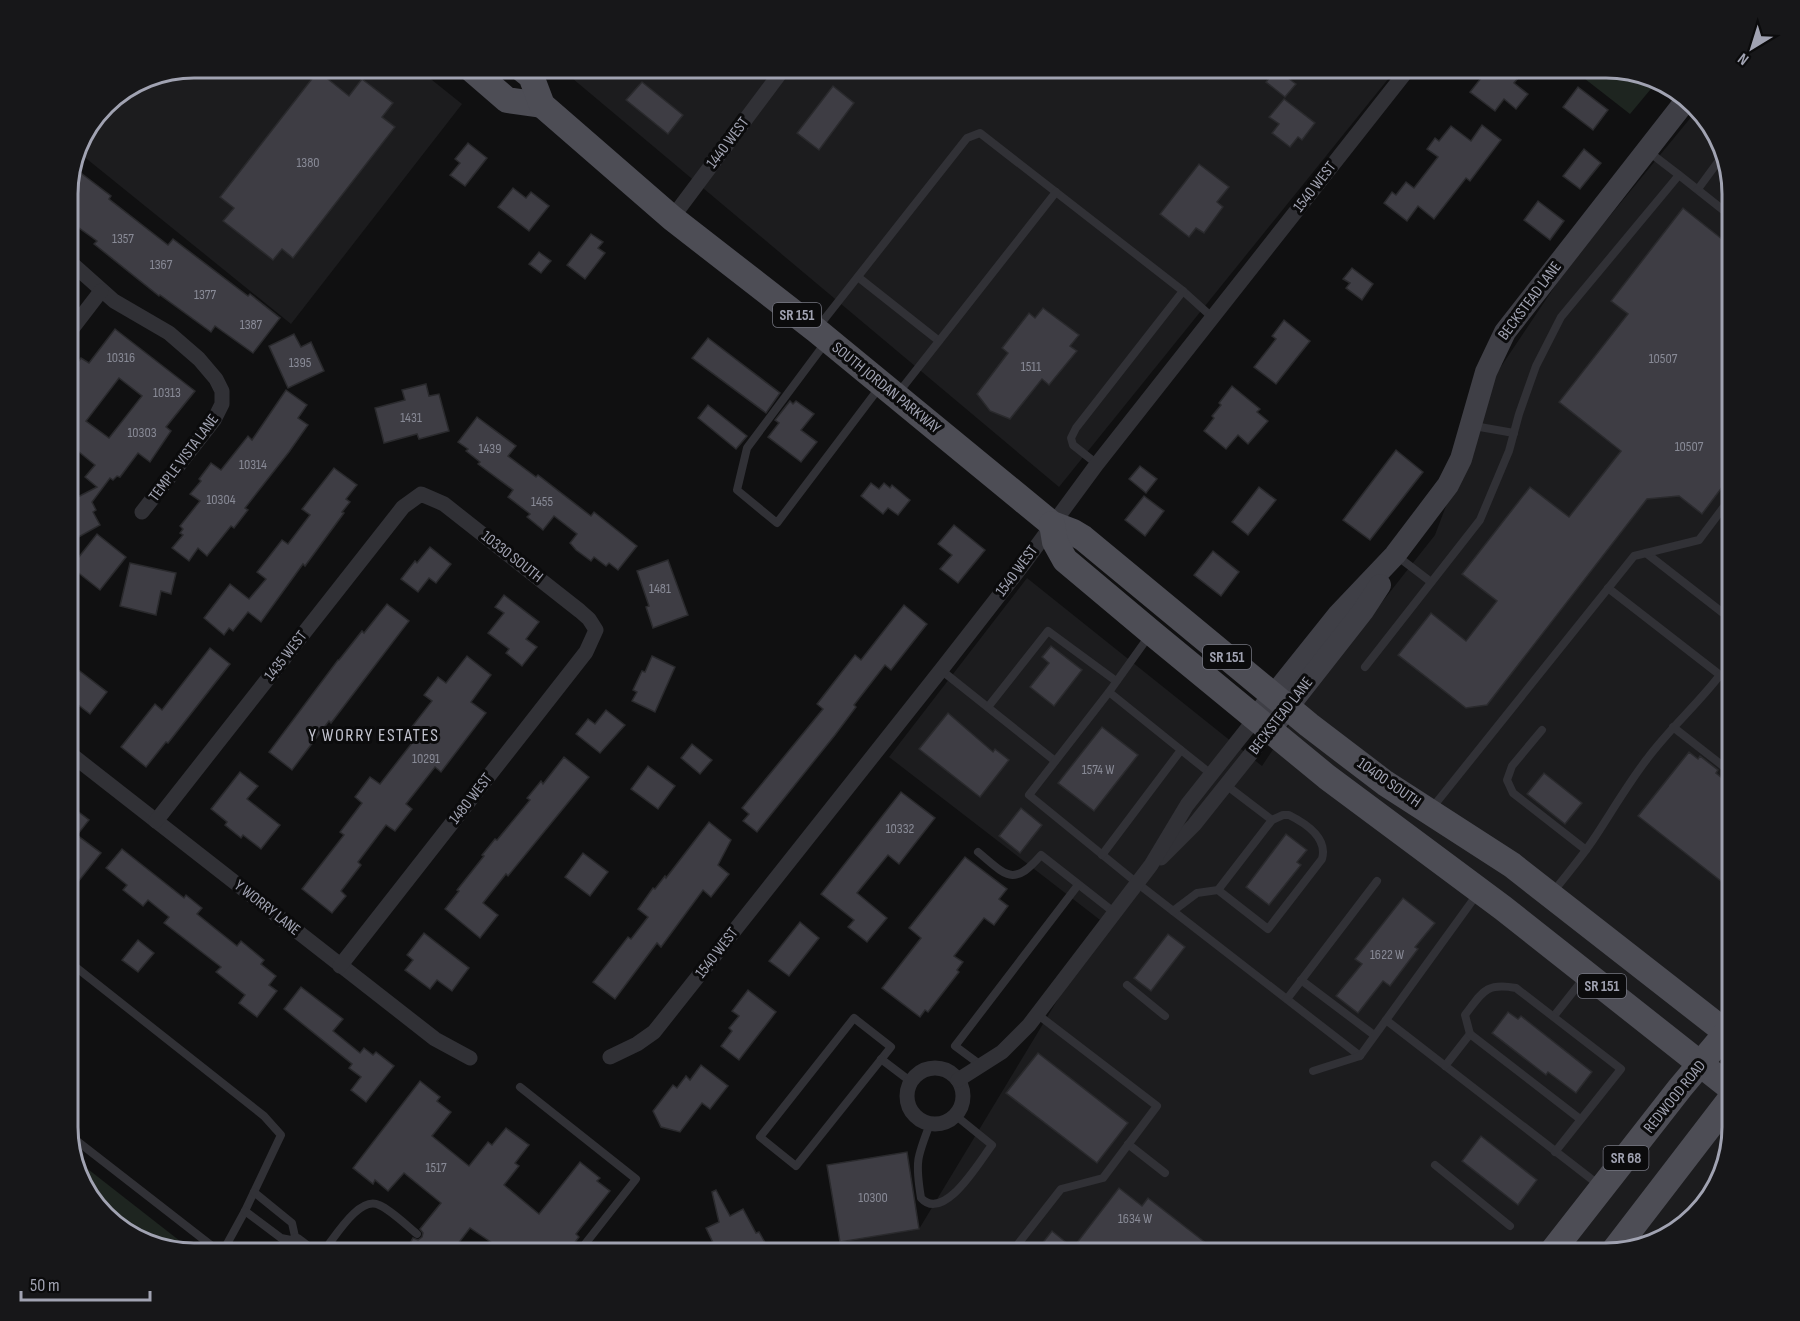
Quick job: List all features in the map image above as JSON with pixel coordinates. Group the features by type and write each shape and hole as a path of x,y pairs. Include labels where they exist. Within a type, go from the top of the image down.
{"main road":[{"path":"482,78 507,100 542,105"},
{"name":"SR 151","path":"532,78 542,105"},
{"name":"SOUTH JORDAN PARKWAY","path":"542,105 672,218 822,335 1052,524"},
{"name":"10400 SOUTH","path":"1052,524 1058,550 1073,568 1262,725 1480,891 1722,1081"},
{"name":"10400 SOUTH","path":"1052,524 1073,532 1092,545 1281,701 1385,783 1487,847 1722,1025"},
{"name":"REDWOOD ROAD","path":"1560,1243 1680,1088 1722,1042"},
{"name":"SR 68","path":"1621,1242 1722,1110"}],"street":[{"name":"1440 WEST","path":"672,218 777,78"},
{"name":"1540 WEST","path":"610,1057 637,1044 654,1032 1022,566 1097,464 1401,78"},
{"name":"BECKSTEAD LANE","path":"1151,865 1194,825 1226,785 1262,725 1363,611 1395,555 1448,484 1461,459 1485,372 1505,332 1681,106"},
{"name":"TEMPLE VISTA LANE","path":"78,269 101,291 179,341 216,379 224,398 214,420 142,512"},
{"path":"78,321 101,291"},
{"name":"10330 SOUTH","path":"421,494 433,498 453,511 580,611 596,630"},
{"name":"1435 WEST","path":"156,821 403,507 411,499 421,494"},
{"name":"1480 WEST","path":"340,966 586,652 596,630"},
{"name":"BECKSTEAD LANE","path":"958,1080 982,1066 1014,1041 1137,884 1176,822 1211,774 1262,725"},
{"name":"Y WORRY LANE","path":"78,760 435,1040 470,1058"},
{"path":"928,1068 939,1068 950,1072 958,1080 963,1089 963,1101 955,1115 941,1124 930,1124 920,1120 912,1113 907,1103 906,1091 910,1081 918,1073 928,1068"}],"lane":[{"path":"1056,192 939,341 889,390 777,523 737,490 747,448 858,277 967,138 972,135 980,133 1056,192 1183,291 1213,318"},
{"path":"1647,150 1722,209"},
{"path":"1698,189 1717,163"},
{"path":"1365,667 1480,520 1509,451 1536,366 1561,317 1679,175"},
{"path":"858,277 939,341"},
{"path":"1097,464 1073,445 1071,438 1076,428 1183,291"},
{"path":"1471,426 1514,433"},
{"path":"1429,811 1634,556 1699,540 1722,509"},
{"path":"1646,553 1722,612"},
{"path":"1395,555 1431,582"},
{"path":"1608,588 1722,678"},
{"path":"988,707 1048,631 1116,681"},
{"path":"1152,633 1029,795 1137,884 1360,1056"},
{"path":"940,669 1055,761"},
{"path":"1551,895 1586,850 1622,793 1673,727 1704,695 1719,675"},
{"path":"1109,692 1211,774"},
{"path":"1673,727 1722,765"},
{"path":"1542,730 1512,766 1507,780 1513,793 1586,850"},
{"path":"1102,855 1181,750"},
{"path":"1226,785 1272,820"},
{"path":"1173,911 1197,893 1218,890 1272,820 1283,814 1295,818 1320,838 1324,852 1322,859 1268,929 1218,890"},
{"path":"978,852 1002,872 1012,876 1022,874 1041,855 1115,913"},
{"path":"1287,999 1377,881"},
{"path":"982,1066 956,1046 1078,885"},
{"path":"1313,1071 1360,1056 1480,891"},
{"path":"78,968 264,1116 281,1135 227,1243"},
{"path":"1554,1016 1587,974"},
{"path":"1301,980 1374,1035"},
{"path":"1127,985 1165,1016"},
{"path":"1555,1152 1621,1069 1516,988 1500,985 1485,989 1465,1015 1470,1034 1580,1119"},
{"path":"1019,1243 1061,1189 1103,1178 1157,1106 1037,1014"},
{"path":"855,1018 891,1047 881,1059 796,1166 760,1137 855,1018"},
{"path":"1386,1020 1603,1188"},
{"path":"1445,1066 1470,1034"},
{"path":"881,1059 910,1081"},
{"path":"520,1088 636,1179 587,1243"},
{"path":"930,1124 917,1155 917,1168 921,1198 928,1203 938,1205 949,1199 992,1145 955,1115"},
{"path":"79,1143 207,1243"},
{"path":"1128,1144 1165,1173"},
{"path":"1435,1165 1510,1226"},
{"path":"245,1211 281,1238 296,1241 292,1223 254,1192"},
{"path":"331,1243 357,1209 368,1203 379,1204 417,1234"}],"shaded area":[{"path":"187,78 430,78 462,104 291,324 84,157 94,136 112,112 124,102 150,87 172,80"},
{"path":"572,78 1389,78 1059,487"},
{"path":"1584,78 1628,80 1652,88 1630,114"},
{"path":"1692,116 1710,143 1716,157 1722,195 1722,1126 1716,1164 1698,1197 1676,1219 1657,1231 1636,1239 1606,1243 840,1242 919,1229 1104,923 889,757 1027,578 1262,766 1314,688 1435,535 1496,374 1567,268"},
{"path":"86,1167 181,1242 157,1237 124,1219 98,1191"}],"building":[{"path":"313,78 327,78 349,96 362,79 393,103 382,117 395,127 293,258 282,249 273,260 223,221 234,208 220,197"},
{"path":"1269,78 1288,78 1296,84 1285,97 1266,82"},
{"path":"1481,78 1518,78 1514,83 1528,94 1516,109 1504,99 1495,111 1470,92"},
{"path":"642,82 683,115 668,134 626,100"},
{"path":"833,86 854,103 819,150 797,133"},
{"path":"1578,87 1608,110 1593,130 1563,107"},
{"path":"1284,99 1315,123 1302,140 1298,137 1290,147 1272,133 1279,124 1269,117"},
{"path":"1482,125 1501,140 1470,181 1466,178 1434,219 1418,206 1407,221 1384,203 1392,192 1396,195 1406,182 1414,188 1438,157 1427,149 1435,138 1439,141 1451,126 1471,141"},
{"path":"468,143 487,158 465,186 450,175 460,163 455,159"},
{"path":"1584,149 1601,163 1580,189 1563,176"},
{"path":"1199,164 1229,187 1217,202 1223,207 1204,233 1196,228 1189,237 1160,214"},
{"path":"80,173 111,196 109,199 168,245 173,239 280,318 253,353 215,326 211,332 159,296 94,244 97,241 78,227"},
{"path":"513,188 526,198 531,192 549,206 529,231 498,207"},
{"path":"1538,201 1564,221 1550,240 1524,220"},
{"path":"1683,208 1722,239 1722,487 1702,514 1679,496 1647,499 1487,705 1466,708 1398,655 1431,613 1466,641 1497,601 1462,574 1530,487 1569,517 1621,451 1559,402 1628,314 1611,301"},
{"path":"591,234 603,242 598,248 605,253 585,279 567,265"},
{"path":"539,252 551,261 541,273 529,264"},
{"path":"1352,268 1373,284 1362,300 1346,288 1350,283 1343,279"},
{"path":"1043,308 1079,335 1070,346 1077,351 1049,385 1042,379 1010,419 990,411 977,394 1008,353 1002,348 1029,313 1035,318"},
{"path":"1284,320 1310,341 1276,384 1254,367 1276,339 1272,336"},
{"path":"115,329 195,391 166,427 171,431 150,462 138,453 120,477 117,476 113,480 110,478 92,502 96,510 93,512 100,525 78,537 78,497 97,487 85,477 95,465 78,451 78,362 81,358 89,363","holes":["119,378 142,396 109,438 86,421"]},
{"path":"294,334 301,347 311,342 324,371 288,388 269,346"},
{"path":"708,338 780,393 766,413 692,358"},
{"path":"426,384 429,396 439,394 449,431 419,439 417,434 384,443 375,408 405,400 402,390"},
{"path":"1232,386 1260,409 1257,412 1268,421 1248,444 1238,435 1226,449 1204,431 1221,405 1219,403"},
{"path":"286,390 307,405 298,418 308,425 245,508 248,510 234,528 231,526 207,556 198,548 189,561 172,548 183,535 180,533 183,529 180,526 200,501 190,494 201,481 199,479 211,463 221,470 248,436 252,440"},
{"path":"790,401 793,404 796,401 814,414 801,430 817,442 801,462 768,437 779,423 775,420"},
{"path":"708,405 747,436 736,449 698,418"},
{"path":"477,417 516,446 508,456 536,477 538,475 591,516 594,512 637,546 618,570 609,563 606,566 594,557 591,561 576,550 570,543 577,534 554,516 543,530 527,517 530,514 508,497 513,490 478,464 480,462 458,442"},
{"path":"1396,450 1423,472 1370,540 1343,520"},
{"path":"1140,466 1157,479 1146,493 1129,479"},
{"path":"334,468 357,485 346,499 350,502 342,512 344,513 261,622 248,612 233,631 229,628 224,635 204,618 230,584 249,599 266,579 257,572 282,540 288,544 310,515 302,509"},
{"path":"871,483 879,489 884,483 890,488 892,485 910,500 898,515 888,508 883,514 861,496"},
{"path":"1259,487 1276,500 1248,535 1232,522"},
{"path":"1144,496 1164,511 1145,536 1125,520"},
{"path":"954,525 985,550 958,583 940,569 952,555 938,544"},
{"path":"97,534 126,557 100,590 78,573 78,558"},
{"path":"430,547 451,564 436,583 429,578 418,592 401,579"},
{"path":"1213,551 1239,572 1221,596 1194,575"},
{"path":"668,560 688,615 653,628 646,607 649,606 637,571"},
{"path":"130,563 176,573 171,594 161,591 156,615 120,606"},
{"path":"504,595 539,622 526,639 537,647 522,666 506,653 509,649 488,633 504,613 495,607"},
{"path":"387,604 409,621 292,770 269,752 338,660"},
{"path":"904,605 927,624 891,670 885,665 854,705 856,707 835,735 757,832 743,821 749,814 742,808 823,709 817,704 855,655 861,660"},
{"path":"1051,646 1082,670 1054,706 1030,687 1049,663 1042,657"},
{"path":"210,648 230,664 168,743 166,742 146,767 121,747 155,704 162,710"},
{"path":"467,656 491,675 471,702 486,713 441,772 435,767 406,804 412,809 395,831 386,825 358,862 361,865 341,891 346,896 332,913 302,889 344,835 340,832 362,803 355,797 370,777 380,784 412,743 404,737 432,701 424,695 438,677 446,683"},
{"path":"652,656 675,667 655,712 632,701 637,692 633,690"},
{"path":"78,670 107,692 90,714 78,705"},
{"path":"606,710 625,725 600,753 576,734 588,719 595,724"},
{"path":"948,713 993,752 995,749 1009,760 980,797 919,749"},
{"path":"1102,727 1138,755 1094,811 1058,783"},
{"path":"692,744 712,760 700,774 681,758"},
{"path":"1689,752 1698,759 1700,756 1718,770 1716,773 1722,778 1722,882 1638,816"},
{"path":"564,757 589,777 483,903 498,915 480,938 445,909 484,856 482,855 530,800 527,798 541,781 543,784"},
{"path":"648,766 675,786 658,809 631,789"},
{"path":"240,772 258,786 247,799 280,825 261,849 243,835 241,838 211,809"},
{"path":"1544,773 1582,803 1565,824 1527,794"},
{"path":"901,792 935,818 899,864 888,855 857,893 887,918 867,942 848,927 854,920 821,894"},
{"path":"1021,808 1042,825 1020,853 999,836"},
{"path":"78,812 89,820 78,834"},
{"path":"709,822 731,840 718,865 729,874 711,897 703,890 661,947 657,943 615,999 593,982 628,937 631,939 648,917 638,909 653,888 655,889 665,876 666,878"},
{"path":"1286,834 1307,850 1297,862 1301,865 1269,905 1246,887"},
{"path":"78,836 101,853 78,882"},
{"path":"122,849 184,898 186,895 202,908 197,914 237,946 241,941 264,960 261,964 276,976 269,985 277,991 257,1017 239,1003 245,995 216,972 221,967 164,923 169,917 148,900 143,906 123,890 127,885 106,868"},
{"path":"583,853 608,872 590,896 565,877"},
{"path":"965,857 1007,889 999,899 1008,906 994,925 984,918 954,956 963,962 957,970 959,972 928,1012 925,1010 920,1017 882,988 921,938 909,928"},
{"path":"1403,898 1435,923 1415,947 1418,949 1390,986 1383,981 1358,1013 1336,996 1362,964 1355,959"},
{"path":"800,922 819,938 789,976 769,961"},
{"path":"424,933 469,968 452,991 437,980 430,989 405,970 413,960 407,955"},
{"path":"1168,934 1185,947 1151,991 1134,978"},
{"path":"138,940 154,953 138,972 122,960"},
{"path":"301,987 343,1019 333,1031 360,1053 364,1048 373,1055 376,1052 394,1066 366,1102 351,1090 361,1077 349,1068 352,1064 284,1009"},
{"path":"748,990 776,1012 739,1060 721,1046 732,1031 729,1028 739,1016 732,1011"},
{"path":"1508,1012 1518,1019 1521,1016 1592,1072 1576,1093 1548,1072 1546,1075 1492,1033"},
{"path":"1038,1053 1128,1123 1097,1163 1006,1093"},
{"path":"701,1065 728,1086 710,1109 702,1103 680,1132 661,1127 653,1111 673,1085 677,1088 686,1076 690,1080"},
{"path":"420,1081 440,1097 437,1101 451,1112 432,1136 469,1166 488,1142 492,1145 506,1128 529,1145 515,1163 519,1166 504,1185 539,1214 580,1162 600,1178 597,1181 610,1191 576,1234 579,1237 574,1243 492,1243 470,1228 459,1243 410,1243 413,1238 418,1240 422,1237 423,1233 420,1229 441,1203 404,1173 388,1191 375,1180 373,1184 353,1168"},
{"path":"1481,1136 1537,1180 1518,1205 1462,1161"},
{"path":"907,1152 919,1229 840,1242 827,1165"},
{"path":"1119,1188 1142,1206 1148,1198 1206,1243 1077,1243"},
{"path":"716,1190 730,1216 743,1209 756,1233 759,1232 765,1243 713,1243 706,1228 719,1222 712,1192"},
{"path":"1052,1231 1067,1243 1043,1243"}],"district":[{"name":"Y WORRY ESTATES","path":"374,735"}]}
